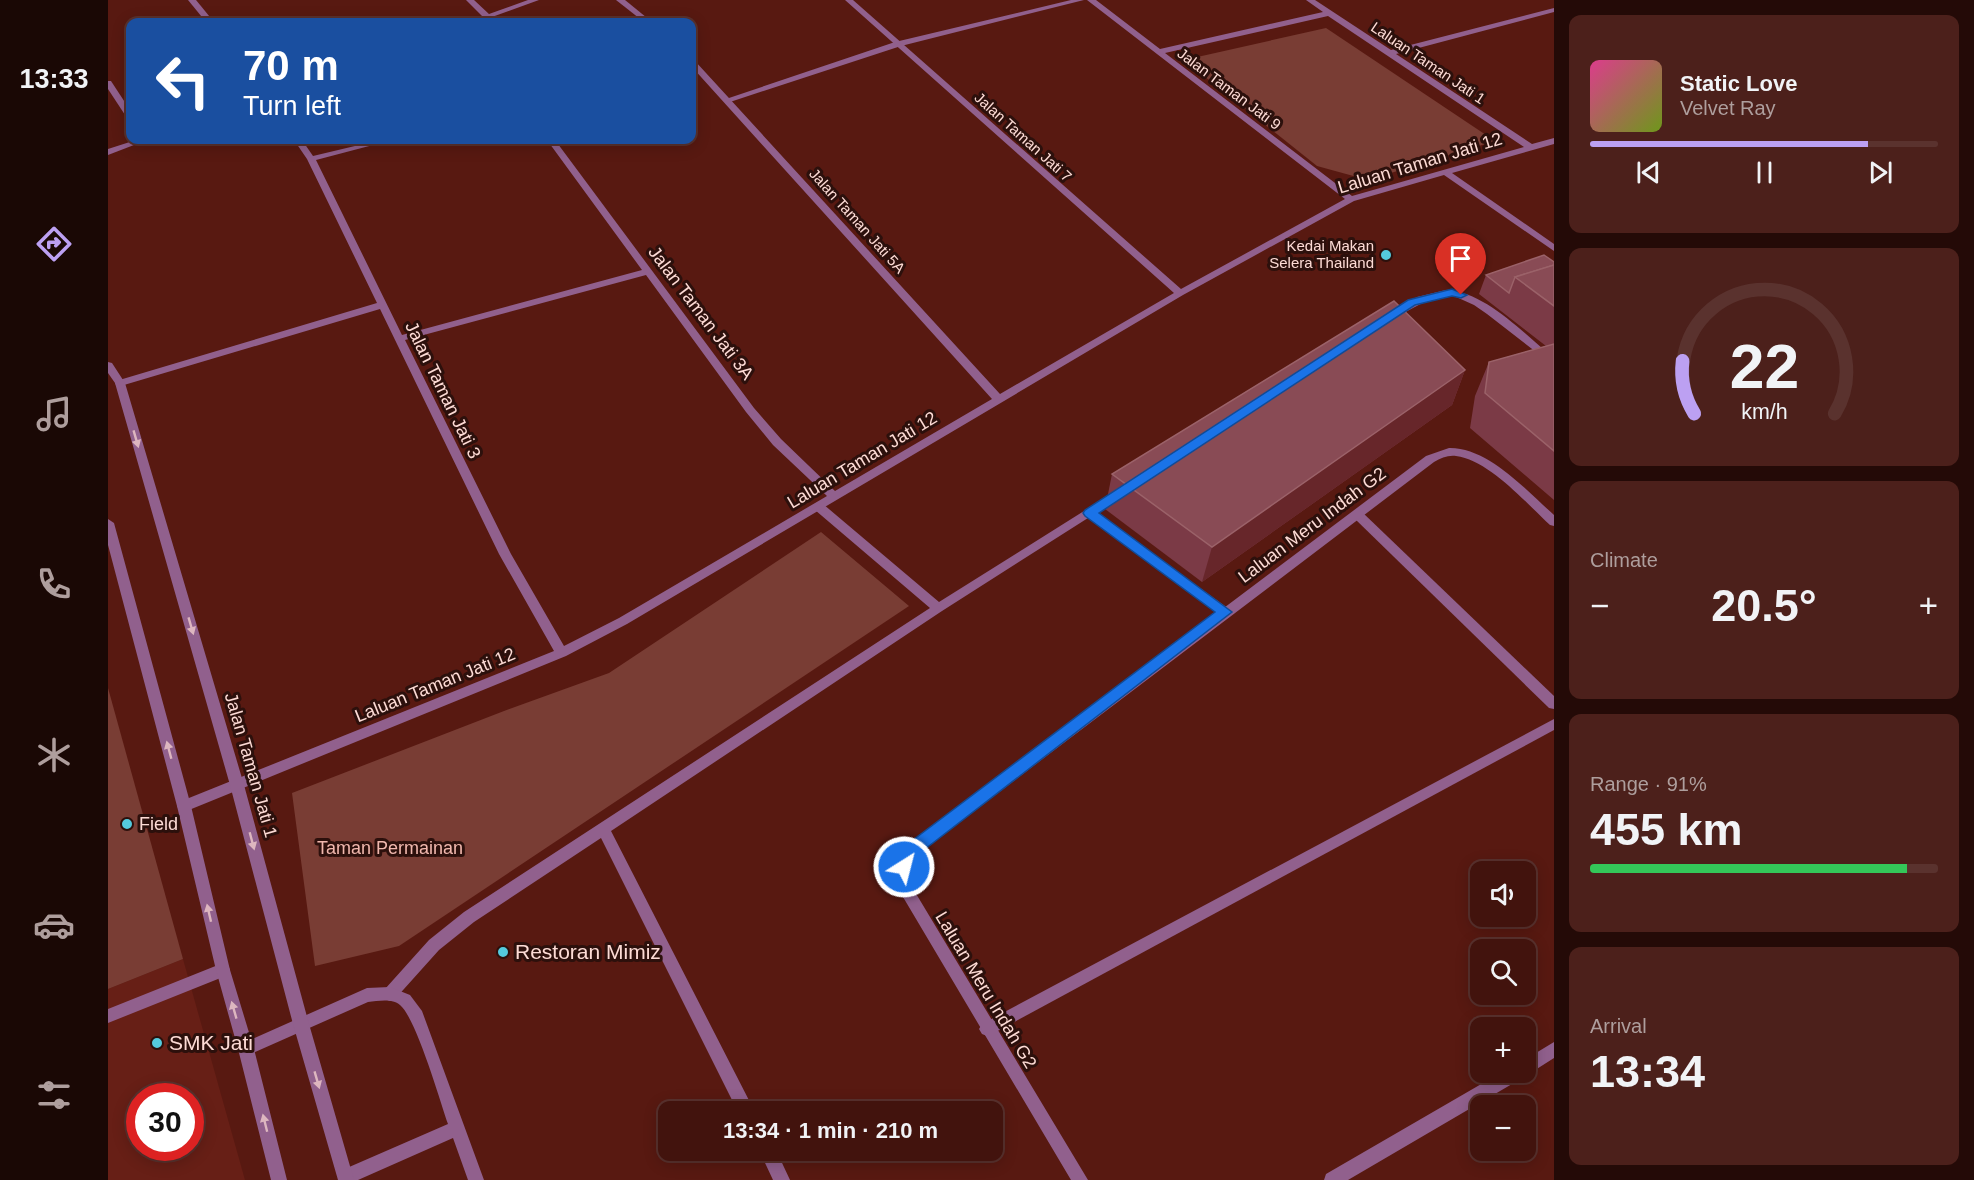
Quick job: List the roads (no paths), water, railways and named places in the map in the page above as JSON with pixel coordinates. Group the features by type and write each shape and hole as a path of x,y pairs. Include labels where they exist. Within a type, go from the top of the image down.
{"street":[{"path":"192,0 207,18"},
{"path":"470,0 488,17"},
{"path":"485,18 536,0"},
{"path":"620,0 643,18"},
{"name":"Jalan Taman Jati 7","path":"849,0 1180,293"},
{"path":"727,100 898,44 1080,0"},
{"name":"Jalan Taman Jati 9","path":"1091,0 1352,199"},
{"name":"Laluan Taman Jati 1","path":"1310,0 1532,148"},
{"path":"1389,53 1554,10"},
{"path":"1159,52 1330,13"},
{"name":"Jalan Taman Jati 5A","path":"696,67 999,400"},
{"path":"108,83 126,110"},
{"name":"Laluan Taman Jati 12","path":"184,806 562,653 623,621 819,507 1180,293 1352,199 1554,141"},
{"path":"108,152 131,144"},
{"name":"Jalan Taman Jati 3","path":"301,144 311,159 505,554 562,653"},
{"path":"311,159 372,144"},
{"name":"Jalan Taman Jati 3A","path":"554,144 763,425 777,442 836,497"},
{"path":"1444,171 1554,248"},
{"path":"399,339 647,272"},
{"path":"1382,321 1421,298 1456,293 1476,302 1554,363"},
{"path":"120,383 382,305"},
{"name":"Jalan Taman Jati 1","path":"108,364 120,383 237,785 346,1179"},
{"name":"Laluan Meru Indah G2","path":"1080,1180 987,1029 908,893 904,867 915,848 1430,459 1442,453 1454,452 1464,453 1484,463 1554,522"},
{"path":"390,994 434,945 451,930 938,608 1128,487"},
{"path":"819,507 938,608"},
{"path":"1089,513 1225,612"},
{"path":"1358,515 1554,704"},
{"path":"108,523 184,806 223,970 246,1049 279,1180"},
{"path":"987,1029 1554,724"},
{"path":"603,828 741,1101"},
{"path":"108,1016 223,970"},
{"path":"246,1049 367,995 390,994 405,1000 417,1016 476,1180"},
{"path":"1536,1061 1554,1049"},
{"path":"1332,1180 1499,1083"},
{"path":"346,1179 457,1128"},
{"path":"772,1161 782,1180"}],"place":[{"name":"Kedai Makan Selera Thailand","path":"1386,255"},
{"name":"Field","path":"127,824"},
{"name":"Restoran Mimiz","path":"503,952"},
{"name":"SMK Jati","path":"157,1043"}],"park label":[{"name":"Taman Permainan","path":"390,848"}]}
